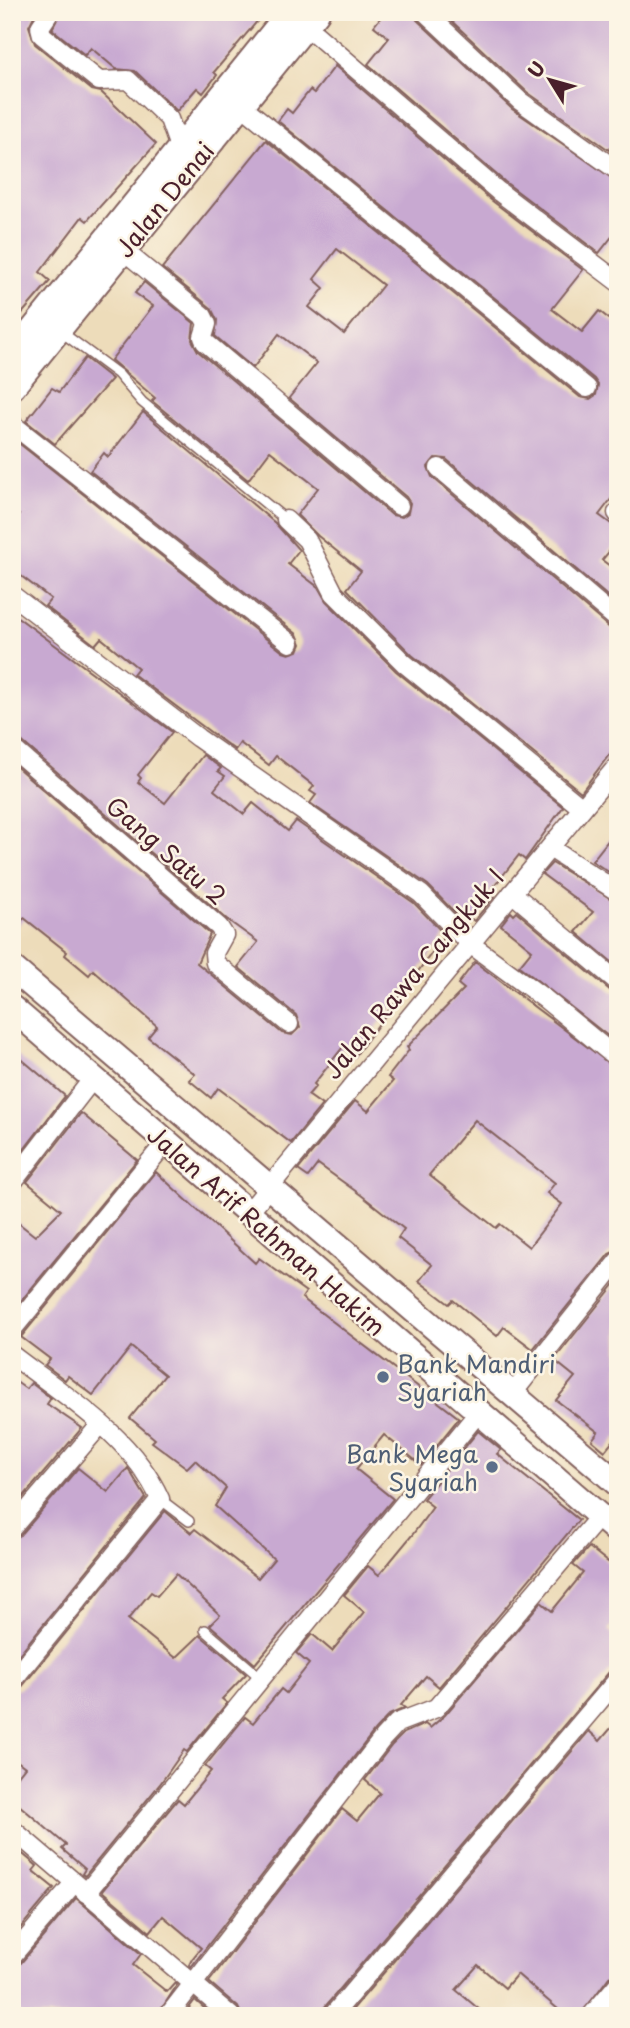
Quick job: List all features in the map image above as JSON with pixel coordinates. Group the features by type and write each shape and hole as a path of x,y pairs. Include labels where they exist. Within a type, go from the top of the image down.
{"main road":[{"name":"Jalan Denai","path":"12,386 23,344 187,156 301,16"},
{"name":"Jalan Denai","path":"23,344 58,330 123,250 187,156 241,105 301,16"},
{"name":"Jalan Arif Rahman Hakim","path":"12,968 618,1484"},
{"name":"Jalan Arif Rahman Hakim","path":"12,1008 94,1077 247,1214 609,1524"}],"street":[{"path":"50,12 40,27 42,34 99,81 128,80 169,119 187,156"},
{"path":"425,12 520,101 618,171"},
{"path":"301,16 498,191 618,282"},
{"path":"241,105 587,388"},
{"path":"123,250 203,316 207,324 203,337 205,342 399,506"},
{"path":"12,424 290,643"},
{"path":"439,468 618,620"},
{"path":"286,520 307,540 334,593 404,663 583,807"},
{"path":"12,595 198,738 421,894 469,943 545,999 618,1059"},
{"name":"Gang Satu 2","path":"12,748 219,927 224,935 214,953 215,963 289,1024"},
{"name":"Jalan Rawa Cangkuk I","path":"247,1214 267,1186 618,765"},
{"path":"550,848 618,892"},
{"path":"512,892 618,982"},
{"path":"12,1183 94,1077"},
{"path":"12,1330 166,1142"},
{"path":"513,1393 618,1261"},
{"path":"12,1355 101,1424 137,1460 160,1499 12,1681"},
{"path":"12,1956 80,1888 261,1678 478,1413"},
{"path":"12,1528 101,1424"},
{"path":"169,2016 383,1738 397,1723 436,1708 609,1524"},
{"path":"332,2016 618,1679"},
{"path":"12,1829 231,2016"},
{"path":"591,2016 618,1984"}],"lane":[{"path":"58,330 118,374 142,402 286,520"},
{"path":"160,1499 189,1521"},
{"path":"205,1630 261,1678"}],"building":[{"path":"12,12 36,12 29,26 35,44 92,90 101,92 156,144 87,221 82,217 40,272 50,281 12,325"},
{"path":"61,12 265,12 214,72 217,75 203,93 197,88 177,111 135,71 116,69 91,48 85,55 52,29"},
{"path":"385,12 414,12 417,20 512,109 618,182 618,229 599,253 505,182 368,64 389,38 374,26"},
{"path":"442,12 618,12 618,139 609,150 527,92"},
{"path":"335,66 491,200 583,270 552,309 582,332 599,311 618,326 618,490 599,515 618,529 618,541 602,560 618,572 618,605 446,459 435,458 428,467 432,477 611,629 618,631 618,743 581,792 412,655 347,589 361,571 297,515 318,488 270,451 248,480 152,401 155,398 111,360 153,306 135,293 144,282 194,323 192,340 198,351 392,515 402,517 408,513 410,503 406,497 289,398 317,363 279,334 253,368 215,336 217,320 211,308 162,268 266,140 580,397 590,399 596,395 598,385 594,379 278,121 287,109 292,113 310,90 314,93","holes":["337,249 383,285 344,334 309,307 324,288 314,279"]},
{"path":"85,358 112,379 55,444 26,421 52,388 59,392"},
{"path":"143,412 275,523 299,550 288,564 318,587 326,601 396,671 563,807 525,860 519,855 488,894 493,898 474,921 462,912 459,917 428,885 310,803 316,795 310,791 314,786 276,756 269,765 240,743 235,750 133,674 138,668 101,638 95,645 45,606 51,599 12,569 12,525 19,515 12,510 12,446 16,441 283,652 289,654 298,651 301,644 297,634 90,471 104,453 108,457"},
{"path":"12,613 172,732 138,775 141,778 138,782 165,803 203,755 221,768 218,771 225,776 214,790 244,814 253,803 288,831 296,821 414,903 445,935 355,1056 343,1047 314,1084 316,1086 308,1095 322,1105 291,1143 218,1088 211,1098 189,1080 195,1074 148,1037 157,1026 93,970 89,975 65,955 67,952 24,918 12,933 12,763 210,934 197,963 282,1033 292,1035 300,1027 296,1015 238,967 258,942 229,921 19,739 12,737"},
{"path":"618,828 618,878 592,861"},
{"path":"552,863 618,903 618,967 576,932 593,912 542,874"},
{"path":"511,912 514,915 517,912 611,991 618,993 618,1044 519,966 532,950 501,925"},
{"path":"475,962 618,1070 618,1250 609,1254 533,1349 504,1327 497,1336 453,1300 449,1304 419,1281 432,1265 398,1238 404,1229 361,1195 318,1164 308,1177 298,1170 355,1101 368,1111 393,1081 388,1077 409,1050 407,1047 464,989 458,984","holes":["475,1120 555,1183 547,1193 562,1204 529,1247 500,1224 496,1228 429,1175"]},
{"path":"12,1051 65,1096 22,1152 12,1144"},
{"path":"81,1113 137,1160 12,1312 12,1218 35,1236 61,1210 27,1182"},
{"path":"156,1172 255,1263 259,1258 306,1292 302,1298 459,1418 421,1465 384,1435 356,1469 393,1499 255,1664 210,1625 220,1615 176,1574 157,1596 151,1592 128,1619 176,1658 200,1635 246,1674 222,1699 227,1703 187,1752 184,1750 160,1784 85,1876 82,1874 85,1869 62,1849 66,1845 12,1799 12,1783 25,1767 12,1757 12,1692 21,1688 165,1511 191,1533 195,1529 258,1578 274,1559 215,1506 226,1488 195,1460 187,1468 152,1442 155,1439 130,1418 165,1375 131,1347 93,1395 68,1376 65,1380 45,1365 50,1359 21,1337"},
{"path":"618,1280 618,1435 605,1451 592,1440 598,1432 556,1400 575,1377 554,1360"},
{"path":"12,1379 26,1389 31,1383 51,1398 47,1404 82,1428 12,1510"},
{"path":"478,1431 501,1450 497,1454 579,1520 439,1687 426,1676 401,1705 405,1708 389,1715 375,1730 191,1967 189,1965 192,1959 201,1948 163,1916 150,1932 102,1891 178,1799 184,1804 211,1771 205,1766 245,1717 253,1723 281,1689 286,1693 309,1664 296,1653 312,1634 332,1651 364,1612 344,1595 368,1566 379,1575 413,1534 433,1507 423,1499"},
{"path":"78,1468 108,1492 128,1468 146,1498 12,1663 12,1539 21,1535"},
{"path":"589,1547 608,1562 618,1550 618,1618 608,1630 618,1638 618,1668 609,1672 323,2009 321,2016 242,2016 238,2007 209,1982 342,1809 357,1821 380,1793 365,1780 392,1745 404,1733 425,1724 430,1728 445,1715 541,1602 552,1611 583,1573 573,1565"},
{"path":"618,1720 618,1973 609,1977 580,2016 566,2016 517,1974 505,1988 478,1965 456,1990 487,2016 347,2016 589,1731 600,1741"},
{"path":"12,1845 37,1866 33,1871 54,1888 12,1938"},
{"path":"76,1898 141,1954 133,1965 167,1992 175,1983 177,1985 157,2016 24,2016 12,2006 12,1967 21,1963"},
{"path":"195,2000 213,2016 183,2016"}],"place":[{"name":"Bank Mandiri Syariah","path":"383,1377"},
{"name":"Bank Mega Syariah","path":"492,1467"}]}
